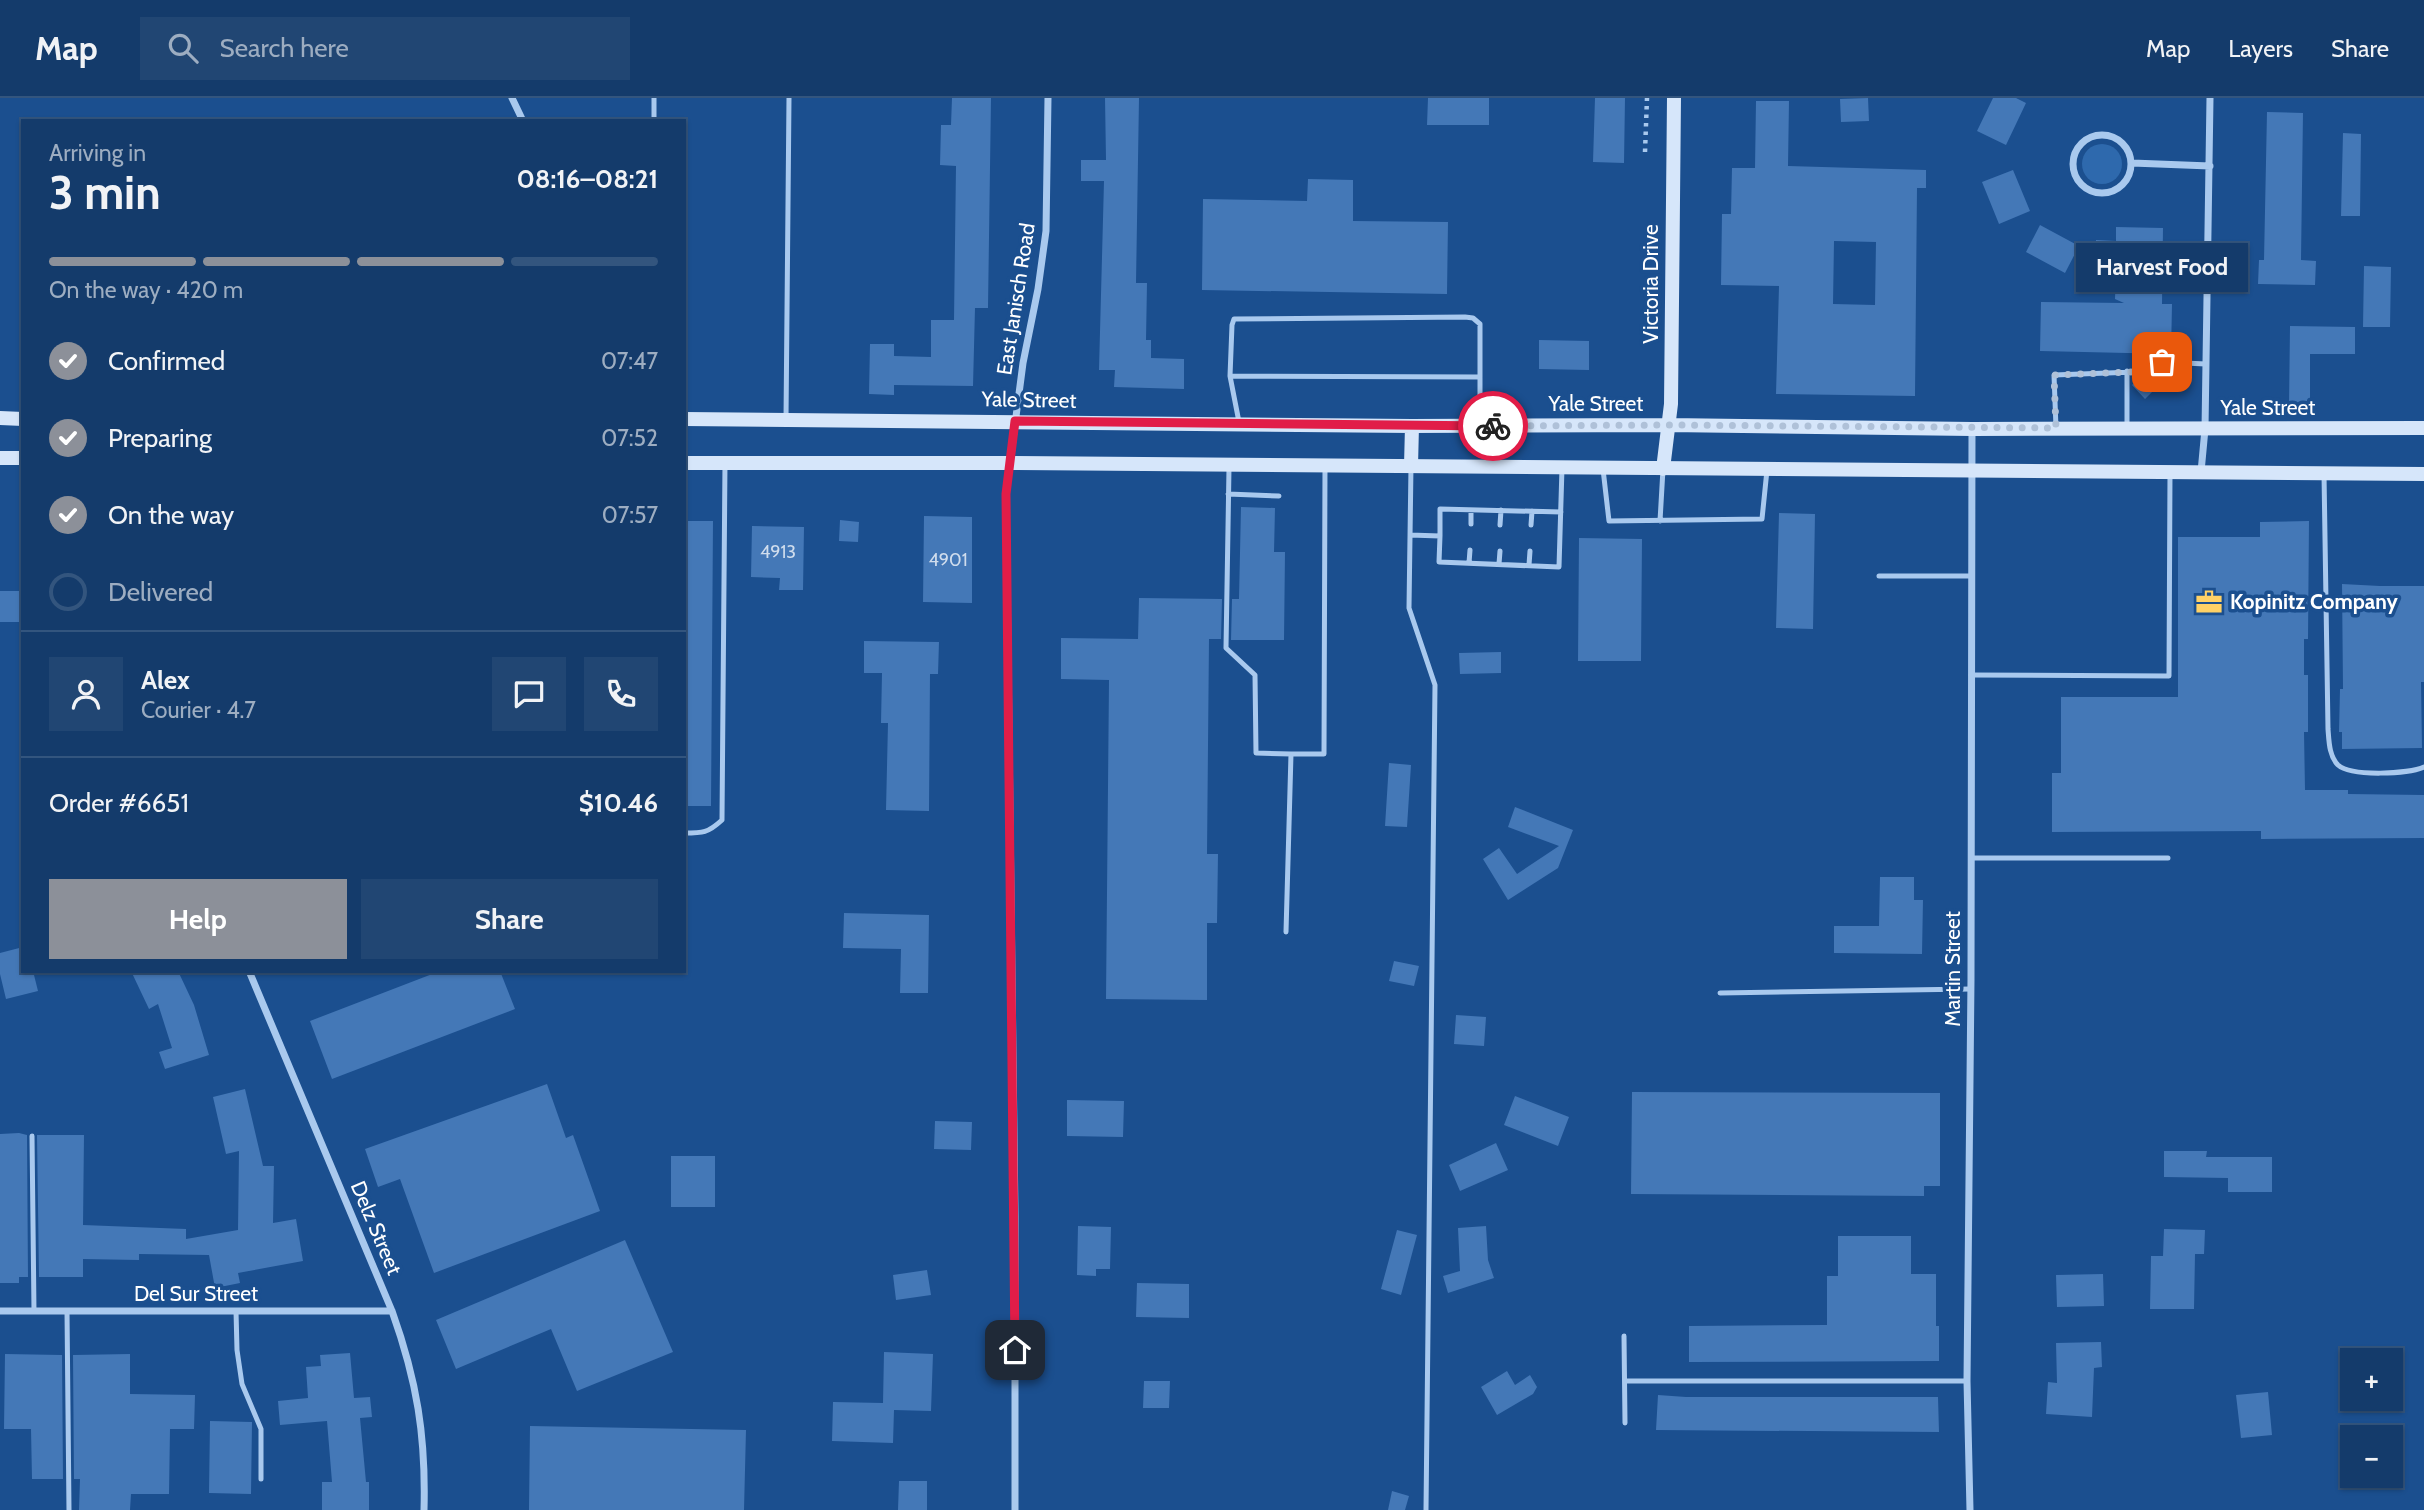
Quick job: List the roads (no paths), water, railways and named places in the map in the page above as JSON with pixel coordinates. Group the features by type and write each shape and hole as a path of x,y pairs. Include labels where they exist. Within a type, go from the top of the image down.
{"main road":[{"name":"Victoria Drive","path":"1663,469 1671,404 1674,98"},
{"path":"0,418 21,419"},
{"name":"Yale Street","path":"686,418 1412,426 2424,428"},
{"path":"1411,467 1412,426"},
{"path":"0,458 21,458"},
{"path":"686,463 2424,474"}],"street":[{"path":"512,98 522,119"},
{"name":"East Janisch Road","path":"1015,1510 1015,1229 1006,494 1023,363 1046,231 1048,98"},
{"path":"2201,474 2205,429 2210,98"},
{"path":"2096,134 2106,134 2124,144 2132,163 2125,183 2117,190 2107,193 2097,193 2079,183 2072,164 2079,145 2096,134"},
{"path":"2132,163 2210,166"},
{"name":"Martin Street","path":"1970,1510 1967,1381 1972,429"},
{"name":"Delz Street","path":"250,973 405,1347 423,1434 424,1510"},
{"name":"Del Sur Street","path":"0,1311 392,1311"}],"lane":[{"path":"654,98 654,119"},
{"path":"786,419 789,98"},
{"path":"1239,424 1230,376 1234,319 1465,317 1474,318 1480,324 1480,426"},
{"path":"2056,428 2054,375 2134,372 2162,362 2206,364"},
{"path":"2127,371 2127,427"},
{"path":"1230,376 1480,377"},
{"path":"686,833 702,834 722,820 725,463"},
{"path":"1229,465 1226,648 1255,675 1256,753 1290,754 1324,754 1325,466"},
{"path":"1411,467 1409,608 1435,685 1426,1510"},
{"path":"1561,512 1440,509 1439,562 1559,567 1561,512 1562,468"},
{"path":"1603,468 1609,522 1762,519 1767,470"},
{"path":"1660,521 1663,469"},
{"path":"1971,674 2169,676 2170,473"},
{"path":"2324,474 2330,750 2338,765 2350,772 2408,772 2424,767"},
{"path":"1228,494 1279,496"},
{"path":"1471,510 1471,524"},
{"path":"1500,525 1501,510"},
{"path":"1531,525 1532,511"},
{"path":"1410,535 1440,536"},
{"path":"1469,563 1470,550"},
{"path":"1499,564 1500,551"},
{"path":"1529,565 1530,551"},
{"path":"1879,576 1971,576"},
{"path":"1286,932 1290,754"},
{"path":"1971,858 2168,858"},
{"path":"1720,993 1971,989"},
{"path":"32,1136 34,1311"},
{"path":"67,1311 69,1510"},
{"path":"236,1311 237,1350 242,1384 261,1429 261,1479"},
{"path":"1624,1336 1625,1423"},
{"path":"1625,1381 1967,1381"}],"place":[{"name":"Harvest Food","path":"2162,362"},
{"name":"Kopinitz Company","path":"2209,602"}]}
